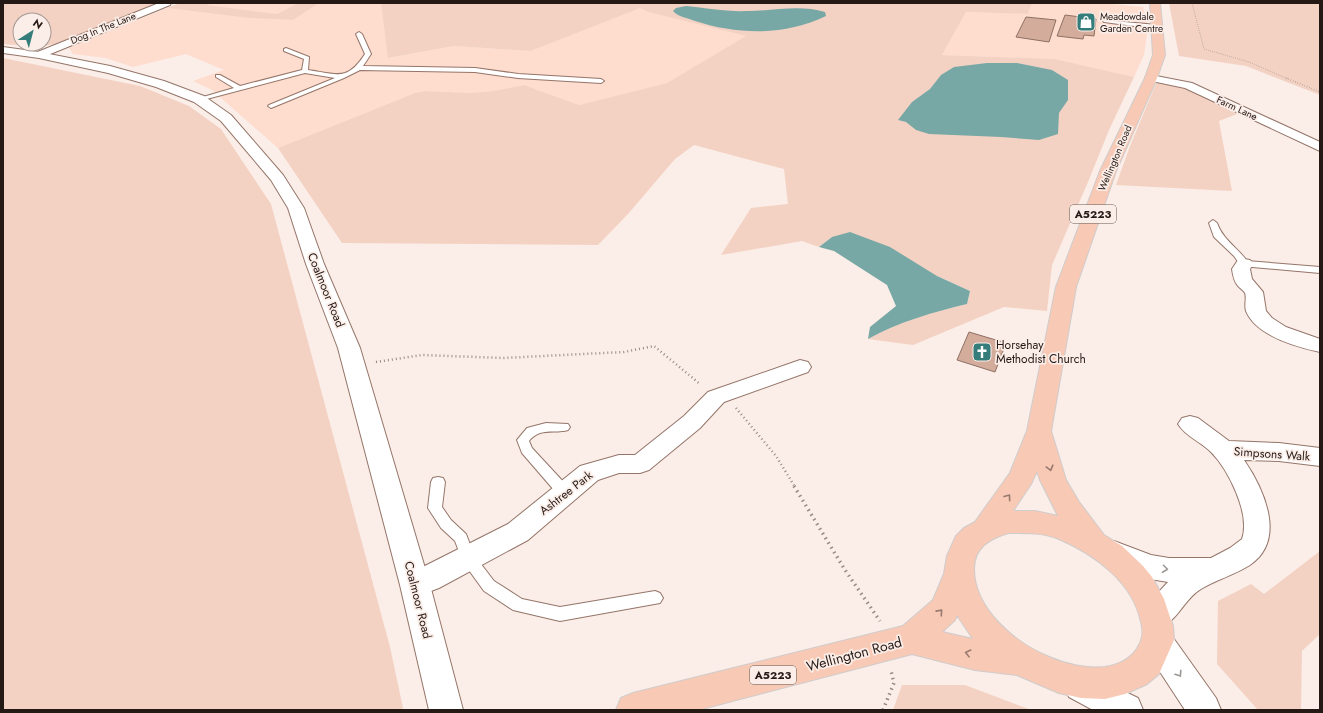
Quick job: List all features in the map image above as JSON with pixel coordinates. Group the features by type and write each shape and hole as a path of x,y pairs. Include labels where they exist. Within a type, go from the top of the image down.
{"main road":[{"name":"Wellington Road","path":"985,529 1022,477 1039,431 1066,287 1108,171 1151,78 1159,55 1155,3"},
{"name":"Wellington Road","path":"1039,431 1053,480 1069,510 1099,546"},
{"path":"1008,522 1036,522 1066,529 1099,546 1126,568 1145,591 1157,629 1149,662 1130,677 1103,683 1070,681 1045,673 1021,661 996,642 976,620 964,597 959,575 961,556 970,540 985,529 1008,522"},
{"name":"Wellington Road","path":"633,710 898,643 944,610 959,575"},
{"name":"Wellington Road","path":"898,643 1021,661"}],"street":[{"name":"Dog In The Lane","path":"39,55 167,3"},
{"name":"Coalmoor Road","path":"3,50 39,55 110,70 160,84 199,99 226,118 277,178 296,208 315,264 349,348 415,585 446,710"},
{"name":"Farm Lane","path":"1151,78 1188,85 1320,147"},
{"path":"1244,264 1241,269 1243,280 1254,292 1254,301 1258,316 1270,326 1290,337 1320,346"},
{"name":"Ashtree Park","path":"415,585 518,532 589,473 619,464 640,464 692,422 716,397 800,367"},
{"name":"Simpsons Walk","path":"1157,629 1188,582 1237,558 1253,544 1258,529 1252,503 1239,472 1223,450 1190,424"},
{"name":"Simpsons Walk","path":"1223,450 1279,452 1320,457"},
{"name":"Simpsons Walk","path":"1099,546 1150,567 1169,570 1213,569"},
{"path":"1157,629 1204,710"},
{"path":"1070,681 1126,710"}],"lane":[{"path":"1104,21 1157,28"},
{"path":"359,34 368,54 359,68"},
{"path":"286,50 307,58 305,71"},
{"path":"271,106 342,77 359,68 468,70 518,76 600,81"},
{"path":"199,99 305,71 342,77"},
{"path":"218,76 239,88"},
{"path":"1213,223 1216,235 1237,254 1244,264 1320,270"},
{"path":"564,427 540,427 528,432 522,440 526,450 565,493"},
{"path":"438,482 435,508 446,524 461,538 468,558 489,586 518,606 560,614 655,598"}],"path":[{"path":"1192,3 1204,49 1250,62 1320,92"},
{"path":"354,366 422,355 503,358 624,352"},
{"path":"776,456 845,570 898,643 894,683 883,710"}],"shaded area":[{"path":"3,3 159,3 52,44 52,12 12,12 12,45 3,44"},
{"path":"180,3 212,3 207,5 277,14 298,3 319,3 293,20 248,18 167,8"},
{"path":"212,3 298,3 277,14 206,5"},
{"path":"319,3 381,3 389,58 454,46 531,51 641,7 648,12 747,36 667,83 579,105 524,85 493,91 471,93 425,91 415,93 278,148 212,90 193,81 224,70 186,54 133,67 106,58 73,54 69,48 167,8 248,18 292,20"},
{"path":"381,3 1032,3 1028,14 966,12 942,55 1055,59 1134,77 1109,130 1052,265 1047,311 1004,307 913,345 868,339 891,327 916,318 967,304 970,291 937,276 832,237 819,247 802,241 721,255 751,208 788,204 784,169 694,145 675,159 628,214 598,245 342,243 278,148 415,93 425,91 471,93 493,91 524,85 579,105 667,83 746,36 648,12 640,8 531,51 454,46 388,58"},
{"path":"1032,3 1102,3 1143,7 1148,27 1144,55 1134,77 1055,59 942,55 966,12 1028,14"},
{"path":"1169,3 1320,3 1320,95 1246,66 1179,56"},
{"path":"3,58 140,86 189,106 221,129 271,204 390,647 403,708 401,710 3,710"},
{"path":"1157,81 1183,86 1237,114 1219,121 1232,191 1116,185 1130,146"},
{"path":"1320,551 1320,634 1302,651 1301,710 1258,710 1217,664 1218,601 1251,584 1264,594"},
{"path":"902,685 965,685 1031,710 893,710"}],"water":[{"path":"686,6 740,11 806,8 825,12 826,16 810,23 778,30 745,31 712,26 683,17 673,11 676,8"},
{"path":"987,63 1017,63 1052,70 1068,80 1068,100 1059,113 1058,134 1039,140 929,134 916,130 906,122 898,120 912,102 930,89 941,75 954,67"},
{"path":"850,232 890,247 937,276 970,291 967,304 929,314 891,327 868,339 870,327 896,306 887,285 834,251 819,247 832,237"}],"building":[{"path":"1065,15 1096,19 1094,36 1084,35 1083,39 1057,36"},
{"path":"1026,17 1056,20 1049,42 1016,37"},
{"name":"Horsehay Methodist Church","path":"969,332 1006,343 995,372 957,360"}],"place":[{"name":"Meadowdale Garden Centre","path":"1086,22"},
{"name":"Horsehay Methodist Church","path":"982,352"}]}
